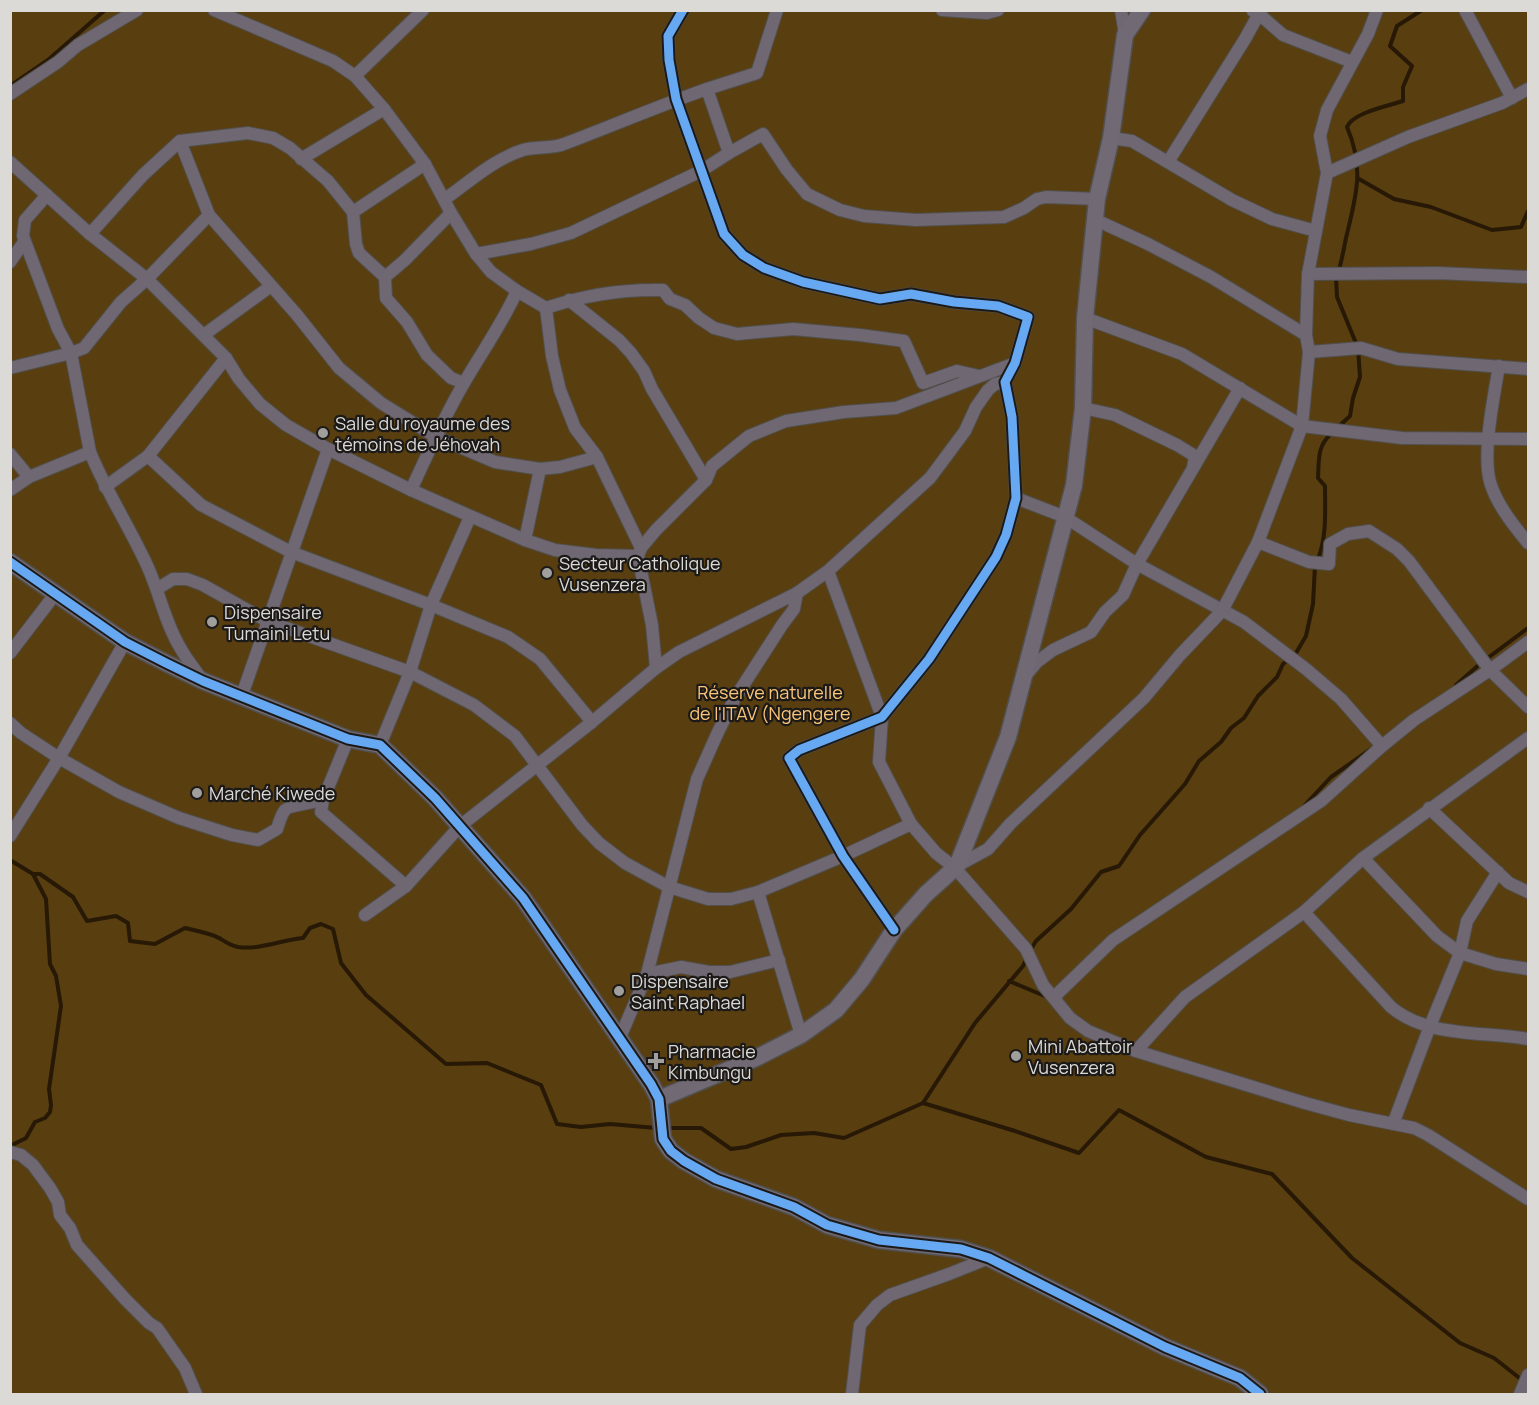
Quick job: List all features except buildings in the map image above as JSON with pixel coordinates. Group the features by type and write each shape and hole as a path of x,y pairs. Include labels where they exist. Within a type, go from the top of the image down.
{"street":[{"path":"10,94 58,62 78,45 137,10"},
{"path":"214,10 333,61 355,76 384,109 425,164 476,254 492,272 517,291 546,308 569,300 633,290 663,290 670,299 685,306 714,328 737,334 793,329 904,341 923,383 957,371 979,376"},
{"path":"682,10 669,36 669,60 676,99 724,234 743,255 764,268 803,282 880,299 911,294 954,302 998,306 1028,317 1015,363 1005,382 1012,417 1016,498 1006,535 996,557 929,659 882,717 799,750 789,758 843,856 894,930"},
{"path":"445,199 489,167 510,156 537,147 561,146 676,99 757,73 777,10"},
{"path":"942,10 987,13 998,10"},
{"path":"956,867 1008,737 1024,684 1074,485 1083,408 1085,318 1096,220 1096,199 1111,138 1125,35 1121,10"},
{"path":"1125,35 1142,10"},
{"path":"659,1099 756,1058 801,1035 836,1010 862,979 894,930 926,894 956,867 988,849 1011,823 1144,698 1180,655 1222,611 1257,542 1302,426 1309,352 1306,335 1308,274 1327,173 1320,136 1327,110 1368,34 1377,10"},
{"path":"1465,10 1512,98"},
{"path":"1168,162 1257,12 1283,35 1352,62"},
{"path":"355,76 414,13"},
{"path":"707,89 729,153"},
{"path":"1327,173 1408,137 1512,98 1528,89"},
{"path":"301,159 384,109"},
{"path":"90,234 143,174 180,141 248,133 273,138 290,148 328,181 353,212 359,253 385,277 386,298 406,322 427,355 450,378 464,383"},
{"path":"476,254 531,244 572,233 701,171 763,134 787,170 807,194 840,210 864,216 915,220 1004,217 1046,197 1096,199"},
{"path":"1111,138 1132,141 1232,200 1272,219 1316,231"},
{"path":"180,141 209,215 297,315 339,368 381,403 435,436 495,462 540,469 560,467 597,457"},
{"path":"10,162 90,234 147,279 205,334 260,404 286,425 328,449 411,489 525,540 555,550 596,555 640,552"},
{"path":"353,212 425,164"},
{"path":"47,195 25,220 24,242 58,329 71,353 90,452 105,487 145,560 180,649 203,681"},
{"path":"385,277 451,213"},
{"path":"10,368 84,348 121,302 147,279 209,215"},
{"path":"1096,220 1211,277 1306,335"},
{"path":"10,262 24,242"},
{"path":"1308,274 1438,273 1528,277"},
{"path":"205,334 271,286"},
{"path":"411,489 435,436 496,332 517,291"},
{"path":"569,300 619,340 631,353 644,371 652,389 706,480"},
{"path":"546,308 552,356 560,390 575,428 597,457 640,552 652,625 656,668"},
{"path":"1085,318 1182,354 1302,426 1402,438 1528,439"},
{"path":"1309,352 1357,348 1398,359 1528,369"},
{"path":"105,487 148,456 226,358"},
{"path":"640,552 656,530 706,480 712,466 749,436 786,421 844,412 896,408 1015,363"},
{"path":"1499,366 1489,439 1488,471 1491,485 1501,505 1528,543"},
{"path":"365,915 406,886 460,826 592,722 656,668 679,652 797,593 828,571 930,478 965,431 976,407 988,390 995,384 1005,382"},
{"path":"1024,684 1029,671 1037,662 1053,650 1091,632 1105,612 1123,596 1137,564 1240,388"},
{"path":"1083,408 1115,415 1177,445 1195,456 1192,472"},
{"path":"242,695 328,449"},
{"path":"10,490 29,477 90,452"},
{"path":"10,454 29,477"},
{"path":"148,456 201,505 291,552 431,605 507,637 534,653 592,722"},
{"path":"525,540 540,469"},
{"path":"1016,498 1065,517 1137,564 1244,622 1280,648 1341,699 1382,746"},
{"path":"380,745 410,672 431,605 470,517"},
{"path":"1257,542 1315,562 1329,564 1330,544 1348,534 1369,531 1397,549 1408,561 1490,670 1528,707"},
{"path":"10,562 125,642 203,681 348,739 380,745 435,798 523,898 651,1084 659,1099 662,1131 671,1150 684,1161 716,1179 794,1207 827,1225 879,1240 961,1249 989,1258 1165,1347 1240,1378 1260,1395"},
{"path":"828,571 882,717 879,762 911,824 936,853 956,867 1026,949 1043,985 1070,1018 1088,1031 1136,1051 1305,1103 1414,1128 1528,1199"},
{"path":"157,589 173,579 187,579 228,598 267,621 410,672 474,705 515,735 582,825 599,843 625,863 669,887 708,899 731,899 758,892 911,824"},
{"path":"10,653 56,593"},
{"path":"619,1040 646,974 697,779 735,698 794,609 797,593"},
{"path":"10,836 59,758 125,642"},
{"path":"1054,996 1113,940 1321,801 1414,720 1528,642"},
{"path":"10,723 59,758 119,792 178,818 232,835 258,840 278,829 284,811 291,805 304,805 322,800"},
{"path":"1136,1051 1185,997 1304,912 1363,858 1528,738"},
{"path":"348,739 322,800 321,812 406,886"},
{"path":"1429,808 1509,883 1528,892"},
{"path":"1363,858 1437,936 1460,953 1496,964 1528,969"},
{"path":"1393,1124 1460,953 1467,921 1498,872"},
{"path":"758,892 801,1035"},
{"path":"1304,912 1391,1007 1414,1022 1528,1039"},
{"path":"646,974 681,967 709,972 729,972 779,960"},
{"path":"10,1152 21,1155 27,1160 50,1188 58,1202 60,1215 70,1228 77,1245 125,1299 157,1328 185,1368 196,1395"},
{"path":"852,1395 860,1325 877,1305 890,1295 989,1258"},
{"path":"1520,1394 1528,1375"}],"green space":[{"name":"Réserve naturelle de l'ITAV (Ngengere","path":"11,11 1528,11 1528,1394 11,1394"}],"waterway":[{"path":"10,86 48,60 105,10"},
{"path":"1339,270 1357,182 1356,156 1347,127 1350,122 1363,114 1403,101 1403,87 1412,66 1390,46 1397,26 1422,10"},
{"path":"1359,179 1394,199 1431,207 1492,230 1521,227 1528,211"},
{"path":"1336,277 1337,297 1358,348 1360,377 1350,416 1338,427"},
{"path":"1318,559 1323,541 1325,514 1325,486 1318,478 1319,460 1323,444 1331,434"},
{"path":"1030,951 1036,941 1071,909 1101,872 1119,866 1140,835 1185,784 1199,761 1244,718 1258,696 1277,677 1283,664 1296,653 1306,636 1313,604 1315,566"},
{"path":"1456,685 1528,628"},
{"path":"1304,806 1331,777 1371,749"},
{"path":"10,860 33,874 46,899 50,964 56,976 61,1006 49,1089 50,1112 45,1118 35,1122 26,1138 10,1146"},
{"path":"33,874 40,874 73,897 87,921 116,916 128,923 130,941 155,944 185,928 216,936 234,946 246,948 303,938 310,928 321,924 333,929 341,963 366,995 446,1064 487,1063 541,1085 557,1124 581,1127 610,1124 656,1128"},
{"path":"667,1128 701,1128 731,1149 746,1147 781,1135 814,1133 844,1138 923,1103 975,1023 1023,966 1027,958"},
{"path":"1009,981 1047,997"},
{"path":"923,1103 1079,1153 1119,1110 1206,1157 1272,1174 1352,1258 1460,1343 1494,1358 1522,1380"}],"cycle path":[{"path":"683,10 668,36 669,60 676,99 724,234 743,255 764,268 803,282 880,299 911,294 954,302 998,306 1028,317 1015,363 1005,382 1012,417 1016,498 1006,535 996,557 929,659 882,717 799,750 789,758 843,856 894,930"},
{"path":"10,562 125,642 166,663 203,681 348,739 380,745 435,798 523,898 651,1084 659,1099 663,1139 671,1151 684,1161 716,1179 794,1207 827,1225 879,1240 961,1249 989,1258 1165,1347 1240,1378 1260,1394"}],"place":[{"name":"Salle du royaume des témoins de Jéhovah","path":"323,433"},
{"name":"Secteur Catholique Vusenzera","path":"547,573"},
{"name":"Dispensaire Tumaini Letu","path":"212,622"},
{"name":"Marché Kiwede","path":"197,793"},
{"name":"Dispensaire Saint Raphael","path":"619,991"},
{"name":"Mini Abattoir Vusenzera","path":"1016,1056"},
{"name":"Pharmacie Kimbungu","path":"656,1061"}]}
